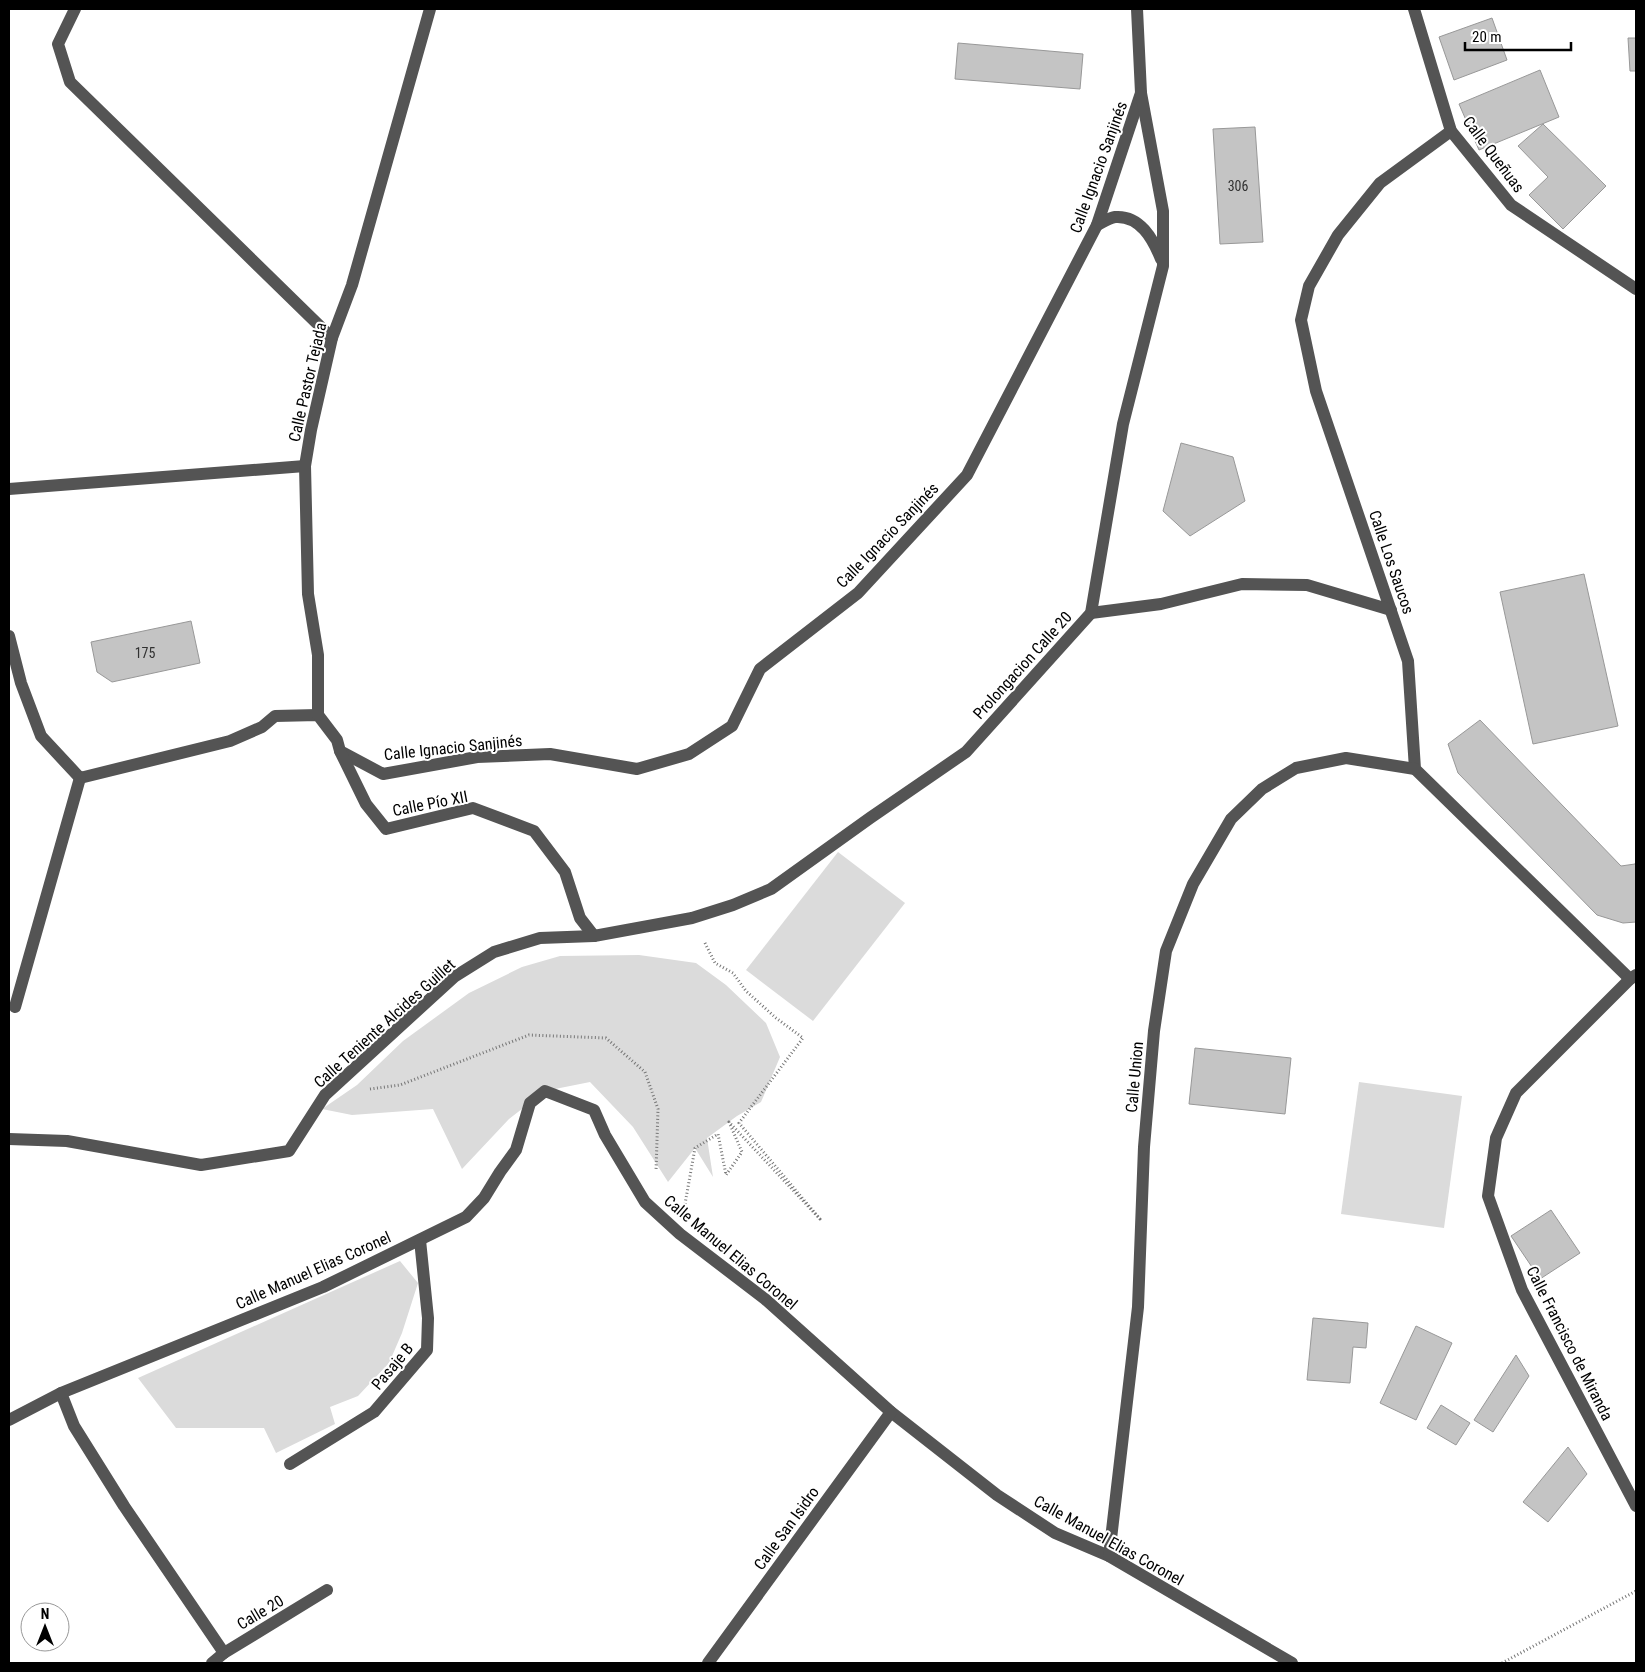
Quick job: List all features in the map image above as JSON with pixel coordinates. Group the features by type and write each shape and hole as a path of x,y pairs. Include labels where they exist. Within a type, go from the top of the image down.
{"street":[{"path":"75,9 58,44 70,82 332,338"},
{"name":"Calle Pastor Tejada","path":"318,715 318,655 308,594 305,466 311,430 332,338 352,285 430,9"},
{"name":"Calle Ignacio Sanjinés","path":"340,751 383,774 477,757 550,754 638,770 689,754 732,726 760,669 858,593 967,476 1097,225 1141,93 1137,9"},
{"name":"Calle Queñuas","path":"1414,9 1452,131 1511,205 1636,289"},
{"name":"Prolongacion Calle 20","path":"594,936 692,918 733,905 771,889 966,752 1091,613 1123,424 1163,266 1163,211 1141,93"},
{"name":"Calle Los Saucos","path":"1415,769 1408,661 1316,391 1301,320 1309,286 1338,235 1380,183 1452,131"},
{"path":"1097,225 1114,217 1130,218 1142,227 1156,246 1163,266"},
{"path":"9,490 305,466"},
{"path":"1091,613 1161,604 1242,584 1308,585 1391,610"},
{"path":"9,636 21,683 42,736 80,778"},
{"path":"80,778 230,741 262,727 275,716 318,715 337,740 340,751"},
{"name":"Calle Pío XII","path":"340,751 366,804 386,829 472,808 534,831 565,872 580,918 594,936"},
{"name":"Calle Union","path":"1109,1556 1138,1307 1144,1147 1154,1031 1166,951 1193,884 1231,819 1262,789 1296,768 1346,758 1415,769"},
{"path":"1415,769 1633,977"},
{"path":"15,1007 80,778"},
{"name":"Calle Teniente Alcides Guillet","path":"9,1138 67,1141 201,1165 289,1151 324,1095 454,977 494,952 540,938 594,936"},
{"name":"Calle Francisco de Miranda","path":"1633,977 1516,1093 1496,1138 1488,1196 1522,1290 1636,1506"},
{"name":"Calle Manuel Elias Coronel","path":"9,1420 61,1393 323,1287 466,1218 484,1198 516,1150 530,1103 545,1091 594,1110 605,1135 645,1202 680,1234 765,1300 890,1412 997,1495 1055,1532 1109,1556 1292,1663"},
{"name":"Pasaje B","path":"290,1464 374,1412 427,1350 428,1318 420,1240"},
{"path":"61,1393 74,1426 124,1506 224,1653"},
{"name":"Calle San Isidro","path":"708,1663 890,1412"},
{"name":"Calle 20","path":"212,1663 224,1653 327,1590"}],"path":[{"path":"680,1234 695,1148 718,1134 726,1175 742,1152 729,1122 820,1219 739,1123 803,1038 776,1018 746,991 733,973 715,963 692,918"},
{"path":"1502,1663 1636,1591"}],"shaded area":[{"path":"838,852 905,903 813,1021 746,970"},
{"path":"639,955 696,963 726,985 766,1023 780,1057 761,1102 737,1116 707,1138 713,1177 695,1148 668,1182 633,1127 590,1082 545,1091 509,1119 462,1169 433,1109 352,1115 322,1109 357,1085 403,1041 469,993 522,967 560,956"},
{"path":"1359,1082 1462,1096 1444,1228 1341,1214"},
{"path":"400,1261 418,1283 402,1333 389,1363 358,1396 330,1407 335,1424 276,1453 264,1428 176,1428 138,1378"}],"building":[{"path":"1492,18 1507,60 1454,80 1439,37"},
{"path":"1628,38 1636,38 1636,71 1630,71"},
{"path":"958,43 1083,54 1080,89 955,79"},
{"path":"1540,70 1559,117 1479,150 1459,104"},
{"path":"1543,124 1606,186 1563,229 1529,195 1548,177 1518,146"},
{"path":"1255,127 1263,242 1220,244 1213,129"},
{"path":"1181,443 1233,457 1245,501 1190,536 1163,511"},
{"path":"1584,574 1618,726 1533,744 1500,592"},
{"path":"191,621 200,663 112,682 97,672 91,642"},
{"path":"1480,720 1621,866 1635,864 1636,862 1636,922 1623,923 1597,915 1458,773 1448,744"},
{"path":"1195,1048 1291,1058 1285,1114 1189,1104"},
{"path":"1551,1210 1580,1253 1540,1279 1511,1236"},
{"path":"1313,1318 1368,1323 1366,1348 1353,1347 1350,1383 1307,1380"},
{"path":"1416,1326 1452,1343 1416,1420 1380,1403"},
{"path":"1516,1355 1529,1376 1493,1432 1474,1420"},
{"path":"1441,1405 1470,1423 1456,1445 1427,1428"},
{"path":"1568,1447 1587,1474 1548,1522 1523,1502"}]}
